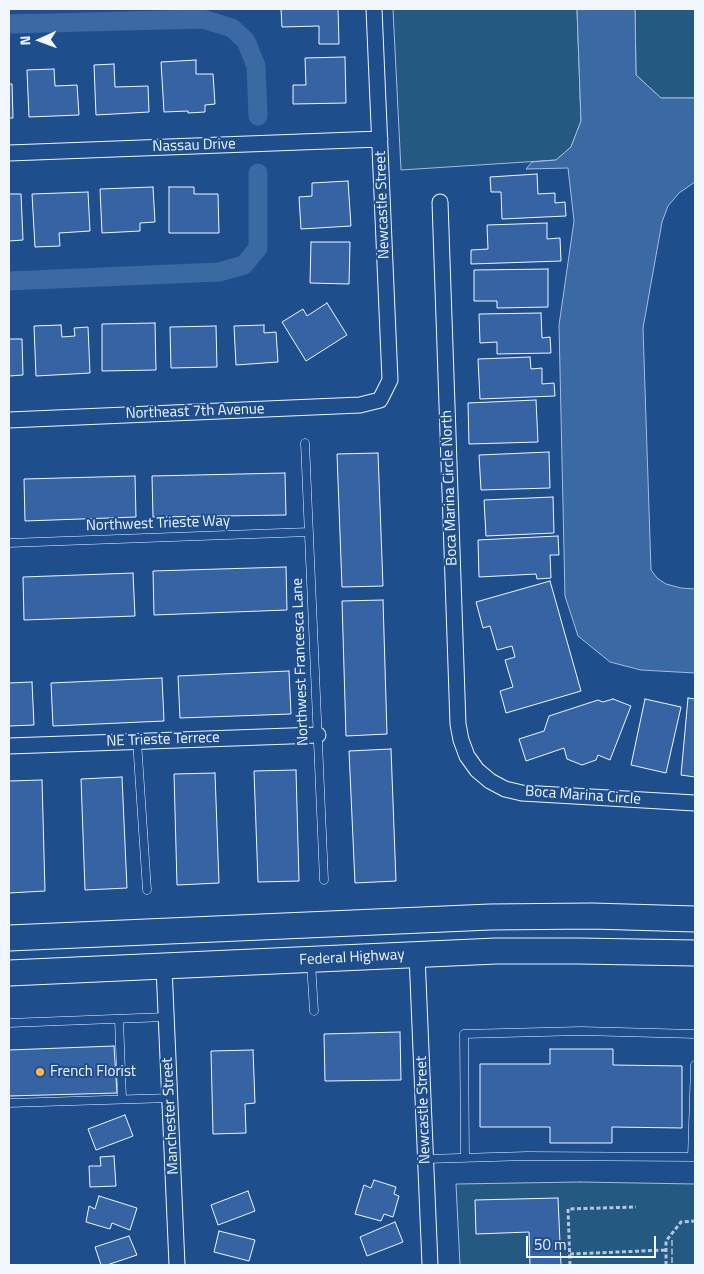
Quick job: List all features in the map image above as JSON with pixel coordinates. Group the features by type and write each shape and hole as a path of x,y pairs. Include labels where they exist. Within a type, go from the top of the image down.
{"main road":[{"path":"9,938 490,917 592,916 695,919"},
{"path":"417,955 444,934 490,917"},
{"path":"345,958 391,941 406,932 419,920"},
{"name":"Federal Highway","path":"9,974 496,951 695,953"}],"street":[{"name":"Newcastle Street","path":"374,9 390,380 380,400"},
{"name":"Nassau Drive","path":"9,153 380,139"},
{"name":"Boca Marina Circle North","path":"440,202 458,724 467,756 477,770"},
{"name":"Northeast 7th Avenue","path":"9,420 360,405 380,400"},
{"name":"NE Trieste Terrece","path":"9,746 318,734"},
{"name":"Boca Marina Circle","path":"477,770 490,781 505,789 522,793 695,803"},
{"name":"Newcastle Street","path":"417,955 430,1265"},
{"name":"Manchester Street","path":"164,967 177,1265"}],"lane":[{"name":"Northwest Francesca Lane","path":"305,443 324,880"},
{"name":"Northwest Trieste Way","path":"9,543 309,532"},
{"path":"137,741 147,890"},
{"path":"311,960 314,1011"},
{"path":"9,1022 166,1017"},
{"path":"119,1019 122,1099"},
{"path":"465,1158 464,1034 581,1031 695,1034"},
{"path":"426,1159 527,1156 694,1157 695,1065"},
{"path":"9,1103 170,1098"}],"path":[{"path":"570,1265 568,1209 636,1207"},
{"path":"666,1265 666,1241 681,1222 695,1221"},
{"path":"570,1254 666,1250"}],"shaded area":[{"path":"393,9 577,9 581,121 571,147 556,160 401,170"},
{"path":"577,9 635,9 636,75 661,98 695,98 695,182 679,193 668,206 662,222 643,328 651,570 657,578 666,584 695,589 695,673 641,670 610,662 578,636 565,596 559,325 574,221 568,168 526,169 532,162 556,160 571,147 581,121"},
{"path":"635,9 695,9 695,98 661,98 636,75"},
{"path":"580,1182 695,1184 695,1265 460,1265 456,1184"}],"building":[{"path":"281,9 338,9 339,44 319,44 319,26 282,27"},
{"path":"345,57 346,103 293,104 293,85 306,85 305,58"},
{"path":"196,60 196,74 213,74 215,104 205,105 205,112 164,112 161,62"},
{"path":"114,64 115,87 148,86 149,112 96,115 94,65"},
{"path":"54,69 55,86 77,85 79,115 29,117 27,70"},
{"path":"9,84 12,84 13,118 9,118"},
{"path":"537,174 538,194 555,193 555,203 565,202 566,216 502,219 501,192 491,192 490,177"},
{"path":"348,181 351,226 301,229 299,197 312,196 312,183"},
{"path":"153,187 155,222 140,223 140,231 102,233 100,189"},
{"path":"169,187 194,187 194,194 218,194 219,233 169,233"},
{"path":"88,192 90,231 59,233 60,246 35,247 32,194"},
{"path":"9,194 21,194 23,240 9,241"},
{"path":"547,223 547,239 560,238 561,261 471,264 471,250 488,249 487,225"},
{"path":"311,242 350,242 349,284 310,283"},
{"path":"548,269 548,307 497,308 497,301 474,301 474,270"},
{"path":"327,303 347,335 306,361 282,322 303,309 307,316"},
{"path":"541,313 542,338 550,337 551,353 497,354 497,342 480,343 479,314"},
{"path":"155,323 156,370 102,371 102,324"},
{"path":"61,325 62,337 75,336 74,328 88,327 90,373 36,376 34,326"},
{"path":"264,325 264,333 276,332 278,362 236,365 234,326"},
{"path":"216,326 217,367 171,368 170,327"},
{"path":"9,339 22,339 23,375 9,376"},
{"path":"530,357 531,369 542,368 542,384 554,383 555,396 480,399 478,359"},
{"path":"536,400 538,442 469,444 468,403"},
{"path":"549,452 550,488 481,490 479,455"},
{"path":"378,453 383,586 342,587 337,454"},
{"path":"285,473 286,515 153,517 152,476"},
{"path":"135,476 136,517 25,521 24,479"},
{"path":"553,497 554,533 486,536 484,500"},
{"path":"558,536 559,555 550,555 551,578 537,579 536,574 479,577 478,540"},
{"path":"286,567 287,610 154,615 153,571"},
{"path":"133,573 135,616 24,620 23,577"},
{"path":"550,581 581,691 506,713 500,691 513,687 505,660 515,657 512,646 497,650 490,626 483,628 476,602"},
{"path":"383,600 387,734 346,736 342,601"},
{"path":"289,671 291,714 180,718 178,676"},
{"path":"162,678 164,721 53,726 51,683"},
{"path":"32,682 34,725 9,726 9,683"},
{"path":"688,698 695,699 695,777 681,775"},
{"path":"613,699 631,706 610,760 598,755 596,760 582,765 567,759 564,748 526,761 519,739 544,731 549,716 598,700 603,702"},
{"path":"645,699 681,707 666,773 631,765"},
{"path":"391,749 396,881 355,883 349,751"},
{"path":"296,770 299,881 258,882 254,771"},
{"path":"215,773 219,883 177,885 174,774"},
{"path":"122,777 127,888 85,890 81,779"},
{"path":"42,780 45,891 9,893 9,781"},
{"path":"400,1032 401,1080 325,1081 324,1034"},
{"path":"114,1046 117,1093 9,1096 9,1050"},
{"path":"550,1049 613,1049 613,1065 682,1066 682,1128 612,1127 612,1143 550,1143 550,1127 480,1127 480,1064 550,1064"},
{"path":"253,1050 255,1103 245,1104 246,1133 213,1134 211,1051"},
{"path":"125,1115 133,1136 96,1150 88,1129"},
{"path":"114,1156 116,1186 90,1187 89,1166 101,1166 100,1157"},
{"path":"374,1180 396,1187 394,1194 399,1196 393,1217 384,1214 381,1221 355,1214 364,1185 371,1188"},
{"path":"248,1191 255,1211 218,1225 211,1205"},
{"path":"99,1196 137,1208 130,1230 112,1223 110,1229 86,1222 89,1206 95,1209"},
{"path":"558,1198 561,1265 530,1265 529,1232 476,1234 475,1200"},
{"path":"395,1222 403,1242 367,1256 360,1237"},
{"path":"219,1231 255,1240 249,1261 214,1252"},
{"path":"129,1236 137,1255 107,1265 101,1265 95,1247"}],"waterway":[{"path":"9,24 203,19 232,28 246,41 256,66 258,116"},
{"path":"9,281 219,272 244,265 258,248 258,173"}],"fence":[{"path":"672,1240 672,1265"}],"place":[{"name":"French Florist","path":"40,1072"}]}
